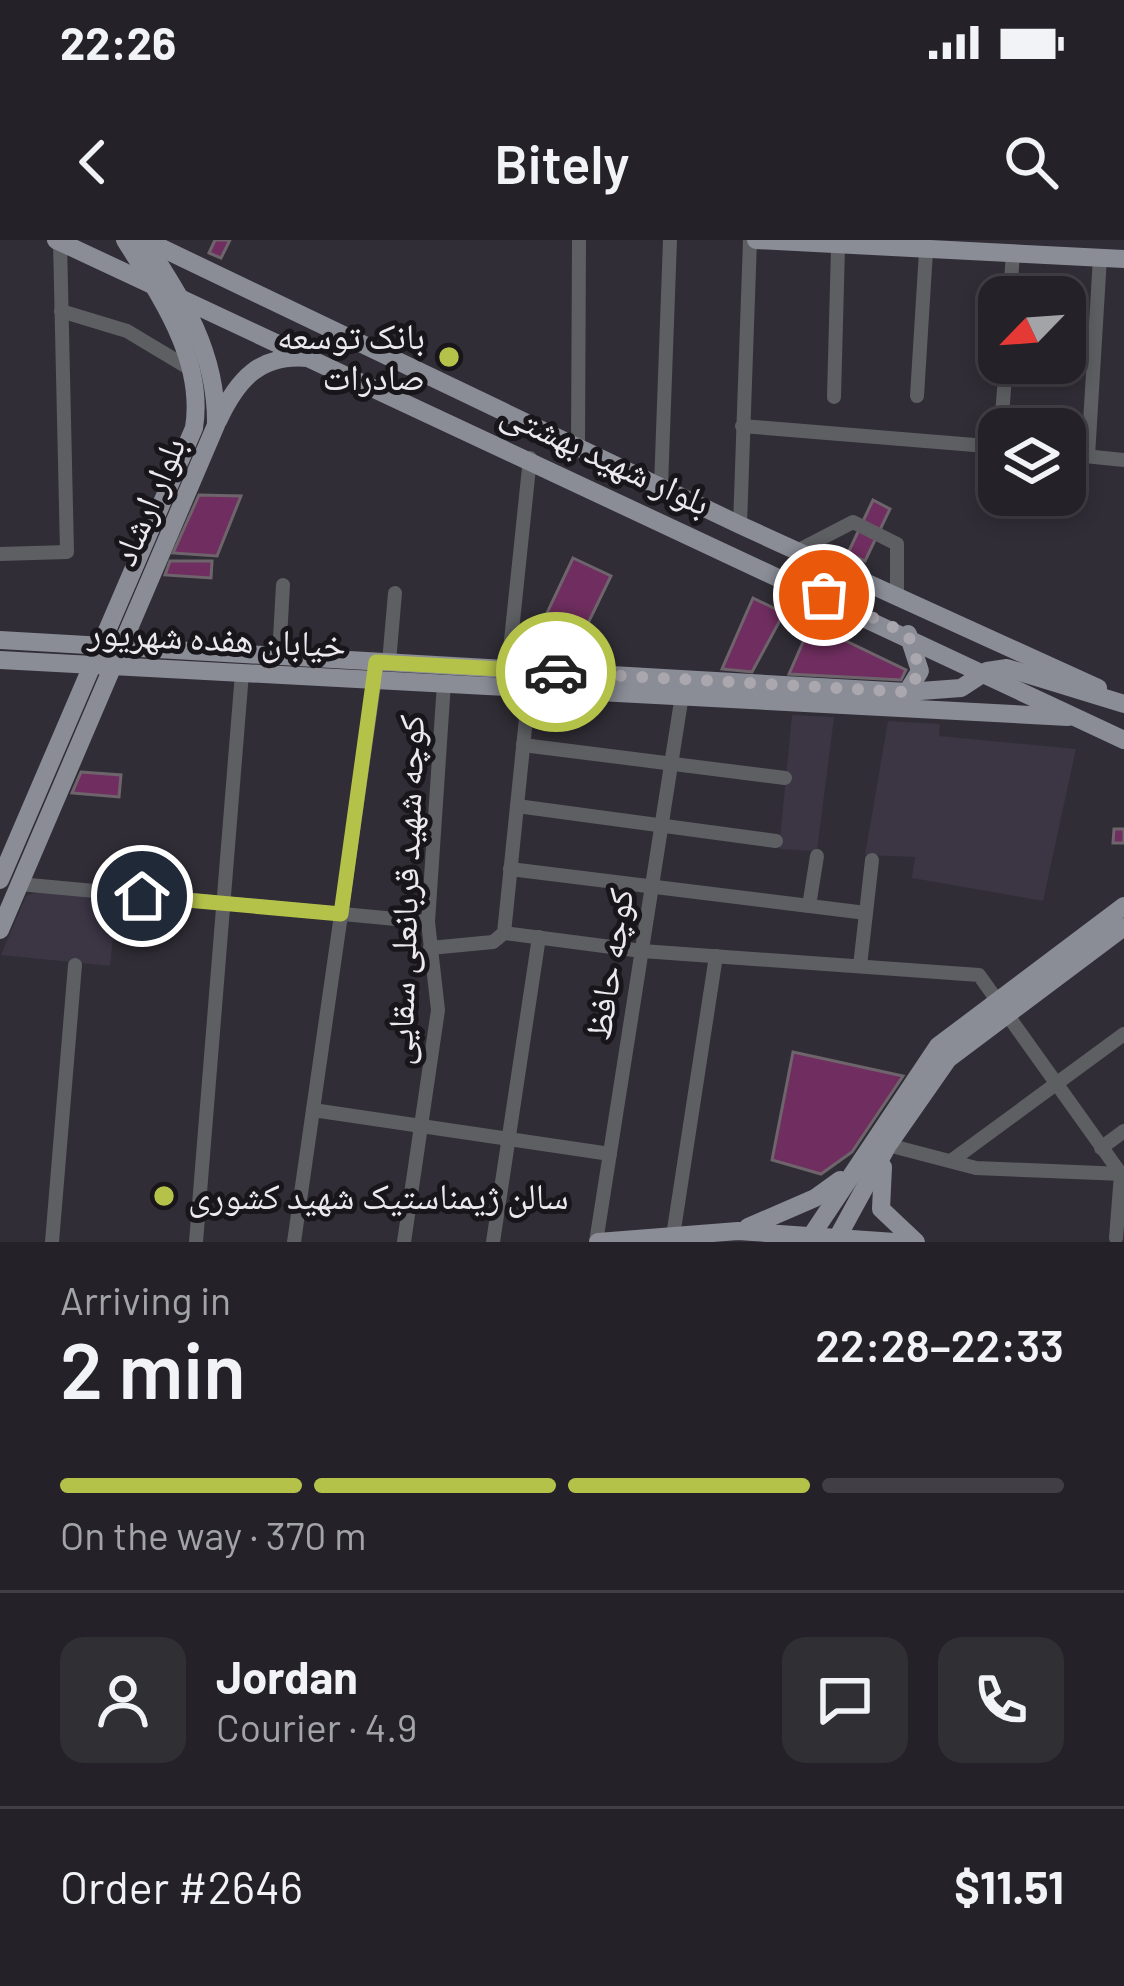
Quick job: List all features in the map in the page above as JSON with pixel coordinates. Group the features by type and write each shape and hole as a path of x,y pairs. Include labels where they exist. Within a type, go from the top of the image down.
{"main road":[{"path":"58,241 70,240"},
{"name":"بلوار ارشاد","path":"10,882 143,597 194,428 197,405 192,370 151,281 125,240"},
{"name":"بلوار شهید بهشتی","path":"144,240 740,525 1124,702"},
{"name":"بلوار ارشاد","path":"0,930 10,882 100,645 216,425 213,375 179,293 144,240"},
{"path":"753,240 1074,248 1124,259"},
{"name":"بلوار شهید بهشتی","path":"58,241 908,634 1124,740"},
{"path":"255,329 258,311 269,300"},
{"path":"216,425 234,387 258,366 278,359 319,359"},
{"path":"143,597 149,631 166,649"},
{"path":"907,692 920,671 908,634"},
{"name":"خیابان هفده شهریور","path":"0,640 100,645 117,656 242,673 508,669 907,692 961,688 987,671"},
{"name":"خیابان هفده شهریور","path":"0,660 92,665 166,649 380,668 444,683 1078,717"},
{"path":"45,663 69,680 73,709"},
{"path":"987,671 1017,670 1124,702"},
{"path":"836,1239 888,1145 948,1059 1001,1008 1124,907"},
{"path":"809,1237 938,1046 1124,927"},
{"path":"888,1145 881,1209 916,1242"},
{"path":"738,1231 815,1198 868,1150"},
{"path":"597,1242 738,1231 895,1242"}],"street":[{"path":"578,446 579,240"},
{"path":"661,486 670,240"},
{"path":"740,525 753,240"},
{"path":"0,554 68,553 58,241"},
{"path":"828,244 834,397"},
{"path":"917,396 933,247"},
{"path":"1100,257 1088,456 1124,460"},
{"path":"61,311 127,331 192,370"},
{"path":"742,426 978,445"},
{"path":"508,669 530,458"},
{"path":"799,550 853,522 897,544 897,596"},
{"path":"279,656 283,585"},
{"path":"294,1242 341,914 395,593"},
{"path":"196,1242 242,673"},
{"name":"کوچه شهید قربانعلی سقایی","path":"404,1242 438,1010 428,922 444,683"},
{"path":"430,948 493,942 504,933 529,689"},
{"name":"کوچه حافظ","path":"597,1242 682,695"},
{"path":"523,745 784,778"},
{"path":"517,806 776,841"},
{"path":"809,906 817,856"},
{"path":"860,966 872,860"},
{"path":"511,869 866,913"},
{"path":"10,882 428,922"},
{"path":"504,933 642,951 979,975 1122,1174 1116,1238"},
{"path":"493,1242 539,937"},
{"path":"673,1236 716,956"},
{"path":"52,1242 75,965"},
{"path":"951,1161 1124,1034"},
{"path":"313,1109 610,1154"},
{"path":"1101,1148 1124,1131"},
{"path":"888,1145 976,1168 1122,1174"}],"shaded area":[{"path":"792,715 834,717 817,851 779,849"},
{"path":"888,721 940,724 939,736 1076,749 1043,901 912,878 915,857 865,855"},
{"path":"38,891 117,899 110,966 1,955 26,896"}],"building":[{"path":"215,240 230,240 221,258 209,253"},
{"path":"199,495 241,496 217,556 173,553"},
{"path":"873,500 890,509 865,561 848,553"},
{"path":"573,558 611,576 574,652 537,634"},
{"path":"170,561 212,561 211,578 165,575"},
{"path":"753,598 784,613 752,672 722,669"},
{"path":"811,624 906,670 901,680 789,674"},
{"path":"81,772 121,775 119,797 72,793"},
{"path":"1114,829 1124,829 1124,843 1113,843"},
{"path":"793,1052 903,1076 852,1152 821,1174 772,1160"}],"way so far":[{"path":"556,672 907,692 920,671 908,634 824,595"}],"place":[{"name":"بانک توسعه صادرات","path":"449,357"},
{"name":"سالن ژیمناستیک شهید کشوری","path":"164,1196"}],"route":[{"path":"142,896 341,914 376,662 556,672"}]}
